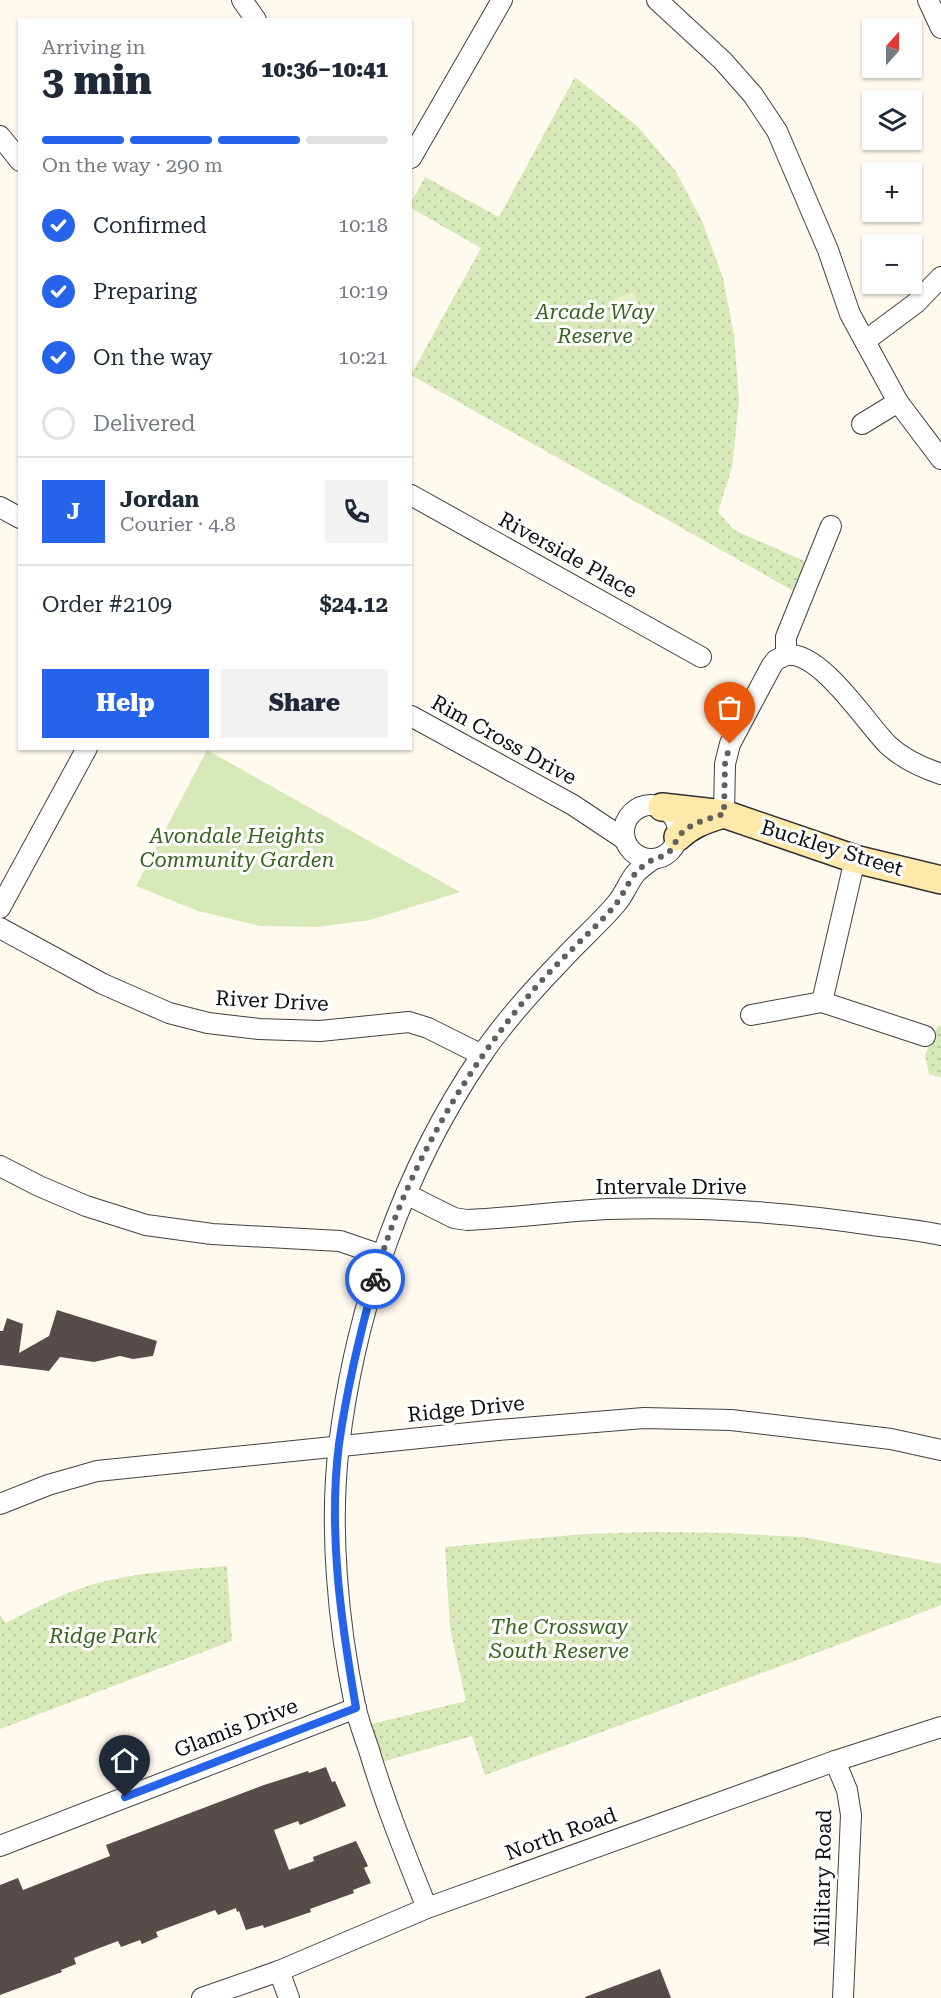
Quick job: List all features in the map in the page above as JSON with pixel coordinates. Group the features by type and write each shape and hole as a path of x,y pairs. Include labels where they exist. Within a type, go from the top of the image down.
{"street":[{"path":"242,0 255,18"},
{"path":"412,157 501,0"},
{"path":"657,0 723,61 753,95 777,131 828,250 850,314 898,402 941,459"},
{"path":"928,0 941,28"},
{"path":"0,136 18,158"},
{"path":"865,341 916,303 941,276"},
{"path":"862,424 898,402"},
{"name":"Riverside Place","path":"412,496 701,657"},
{"path":"0,507 18,517"},
{"path":"786,655 786,637 831,526"},
{"path":"427,1908 392,1819 356,1708 343,1635 337,1566 336,1498 339,1445 351,1376 381,1255 406,1194 438,1129 482,1055 531,992 611,910 634,875 653,859 669,853 684,830 724,814 725,764 730,744 776,660 790,654 807,660 833,680 890,746 926,768 941,774"},
{"name":"Rim Cross Drive","path":"412,717 573,805 626,843"},
{"path":"0,908 86,750"},
{"path":"624,893 626,843 623,831 625,822 635,809 653,804 670,812 678,828 678,837"},
{"name":"Rim Cross Drive","path":"573,805 592,811 616,814 635,809"},
{"name":"Buckley Street","path":"662,807 724,814 855,859 941,880"},
{"path":"626,843 639,856 653,859"},
{"path":"822,1002 855,859"},
{"name":"River Drive","path":"0,928 103,984 169,1013 208,1023 259,1029 320,1031 409,1022 428,1028 482,1055"},
{"path":"751,1015 822,1002 925,1036"},
{"path":"0,1166 86,1206 146,1225 212,1234 340,1241 381,1255"},
{"name":"Intervale Drive","path":"406,1194 454,1218 467,1220 612,1209 698,1209 783,1214 941,1235"},
{"name":"Ridge Drive","path":"0,1504 48,1485 97,1471 339,1445 644,1418 731,1420 891,1439 941,1450"},
{"name":"Glamis Drive","path":"0,1846 356,1708"},
{"name":"North Road","path":"202,1998 279,1971 427,1908 835,1761 941,1727"},
{"name":"Military Road","path":"835,1761 847,1790 851,1815 843,1998"},
{"path":"279,1971 290,1998"}],"green space":[{"name":"Arcade Way Reserve","path":"575,77 637,126 675,170 702,221 723,278 734,335 739,401 732,467 718,512 734,530 809,563 797,593 412,376 481,248 412,209 412,201 425,177 499,217"},
{"path":"634,292 644,318 623,326 613,299"},
{"name":"Avondale Heights Community Garden","path":"207,750 460,892 370,920 318,927 260,926 198,911 136,886"},
{"path":"938,1025 941,1026 941,1078 929,1074 925,1055"},
{"name":"The Crossway South Reserve","path":"652,1532 803,1537 941,1564 941,1605 485,1775 472,1736 382,1762 371,1724 466,1701 450,1628 445,1547 584,1534"},
{"name":"Ridge Park","path":"227,1566 232,1641 0,1729 0,1615 6,1623 60,1596 110,1580 160,1572"}],"building":[{"path":"57,1310 157,1341 153,1356 133,1359 120,1356 94,1362 60,1357 49,1371 0,1365 0,1331 3,1331 7,1318 23,1324 19,1353 49,1336"},
{"path":"326,1767 346,1806 300,1825 298,1821 274,1830 289,1870 314,1861 313,1857 356,1841 368,1866 364,1868 371,1883 353,1890 354,1893 310,1909 311,1912 264,1928 263,1925 246,1930 236,1908 218,1915 215,1910 156,1932 158,1937 142,1944 140,1940 121,1947 118,1941 89,1952 74,1958 76,1964 61,1970 62,1972 0,1995 0,1885 18,1878 23,1890 110,1856 106,1845 264,1785"},
{"path":"660,1969 671,1998 585,1998 585,1997"}],"way so far":[{"path":"375,1279 381,1255 421,1160 482,1055 531,992 615,906 634,875 641,868 653,859 669,853 684,830 724,814 725,764 730,744"}],"route":[{"path":"125,1797 356,1708 343,1635 337,1566 336,1498 339,1445 351,1376 375,1279"}]}
